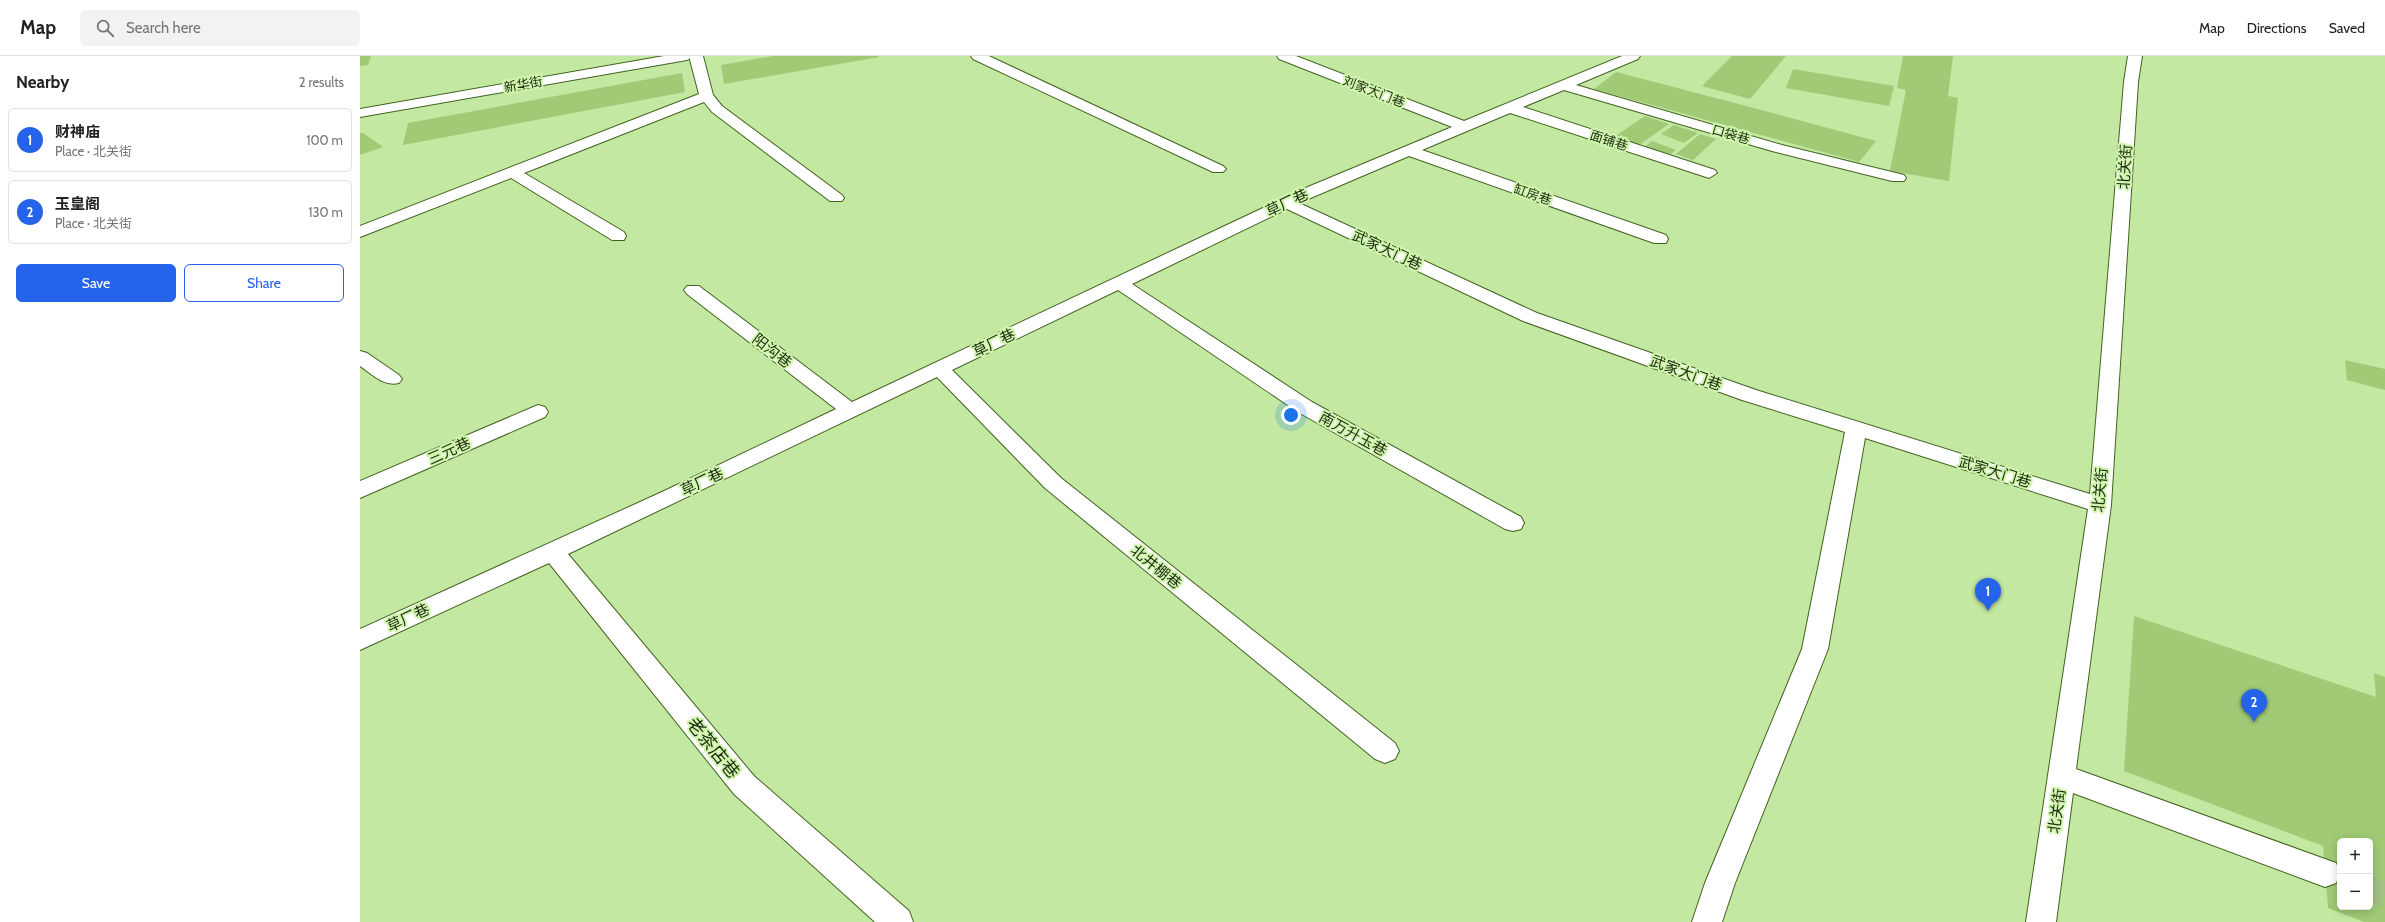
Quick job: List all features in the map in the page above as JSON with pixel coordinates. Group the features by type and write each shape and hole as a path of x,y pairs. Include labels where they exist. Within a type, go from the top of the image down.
{"street":[{"name":"新华街","path":"360,104 645,56"},
{"name":"新华街","path":"360,113 686,56"},
{"path":"696,56 706,96 717,109 836,198"},
{"path":"978,56 1218,169"},
{"name":"刘家大门巷","path":"1284,56 1463,126"},
{"name":"草厂巷","path":"360,640 851,411 1287,203 1463,126 1565,86 1633,56"},
{"name":"北关街","path":"2041,922 2100,505 2131,82 2135,56"},
{"name":"口袋巷","path":"1565,86 1777,148 1898,178"},
{"path":"360,232 706,96"},
{"name":"面铺巷","path":"1510,108 1709,173"},
{"name":"缸房巷","path":"1407,150 1660,239"},
{"path":"512,172 618,236"},
{"name":"武家大门巷","path":"1287,203 1530,317 1749,396 2100,505"},
{"name":"南万升玉巷","path":"1119,283 1305,407 1512,523"},
{"name":"阳沟巷","path":"693,290 851,411"},
{"path":"360,357 392,379"},
{"name":"北井棚巷","path":"940,369 1053,483 1386,751"},
{"name":"三元巷","path":"360,490 538,412"},
{"path":"1707,922 1720,883 1815,649 1856,429"},
{"name":"老茶店巷","path":"552,551 744,785 898,922"},
{"path":"2062,776 2325,873"}],"building":[{"path":"360,56 371,56 368,65 360,66"},
{"path":"773,56 879,57 724,84 721,65"},
{"path":"1732,56 1786,56 1750,99 1702,86"},
{"path":"1903,56 1953,56 1948,96 1958,98 1949,181 1890,171 1906,90 1897,88"},
{"path":"1793,69 1894,86 1889,106 1786,88"},
{"path":"1616,72 1876,141 1859,162 1594,89"},
{"path":"682,73 685,92 403,145 408,123"},
{"path":"1645,116 1669,124 1639,145 1614,137"},
{"path":"1674,125 1698,133 1684,143 1661,134"},
{"path":"360,133 363,133 383,147 360,155"},
{"path":"1700,134 1716,139 1693,160 1676,154"},
{"path":"1652,141 1676,150 1668,156 1643,148"},
{"path":"2345,360 2385,369 2385,390 2347,380"},
{"path":"2134,616 2376,697 2374,673 2385,677 2385,922 2364,922 2328,908 2323,846 2124,771"}],"tunnel":[{"path":"2373,890 2385,894"}],"place":[{"name":"财神庙","path":"1988,611"},
{"name":"玉皇阁","path":"2254,722"}]}
